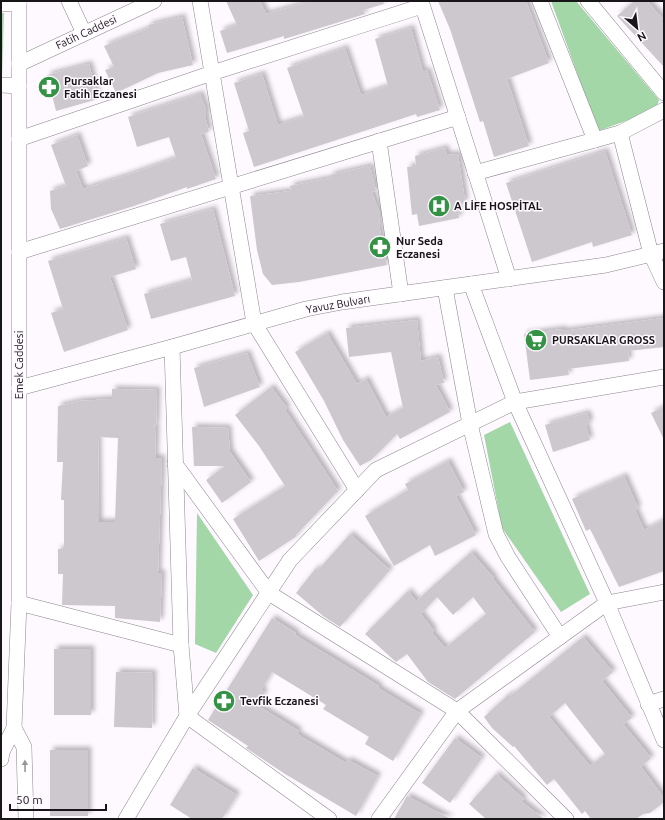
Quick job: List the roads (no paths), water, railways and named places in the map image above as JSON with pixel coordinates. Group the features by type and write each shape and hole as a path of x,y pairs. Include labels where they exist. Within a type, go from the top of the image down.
{"street":[{"path":"68,1 84,33"},
{"name":"Fatih Caddesi","path":"19,64 154,1"},
{"path":"200,1 254,324 357,490"},
{"path":"540,1 594,140"},
{"path":"588,1 664,93"},
{"path":"1,4 19,2"},
{"name":"Emek Caddesi","path":"1,758 2,752 14,728 19,603 19,2"},
{"path":"19,139 421,3 509,279"},
{"path":"1,85 19,86"},
{"path":"476,173 620,133 664,110"},
{"path":"19,252 458,117"},
{"path":"620,133 657,252 664,282"},
{"path":"379,141 401,294"},
{"name":"Yavuz Bulvarı","path":"19,388 306,309 342,302 606,265 657,252"},
{"path":"471,284 515,402 607,603 664,740"},
{"path":"445,288 470,424 496,534 508,557 560,637"},
{"path":"172,347 181,645 187,716 329,819"},
{"path":"126,819 187,716 290,560 376,470 515,402 664,377"},
{"path":"175,464 269,593 456,711 566,819"},
{"path":"379,819 456,711 607,603 664,592"},
{"path":"19,603 181,645"},
{"path":"648,704 664,699"},
{"path":"14,728 24,747 26,819"}],"place":[{"name":"Pursaklar Fatih Eczanesi","path":"49,87"},
{"name":"A LİFE HOSPİTAL","path":"439,206"},
{"name":"Nur Seda Eczanesi","path":"380,247"},
{"name":"PURSAKLAR GROSS","path":"536,340"},
{"name":"Tevfik Eczanesi","path":"224,701"}]}
